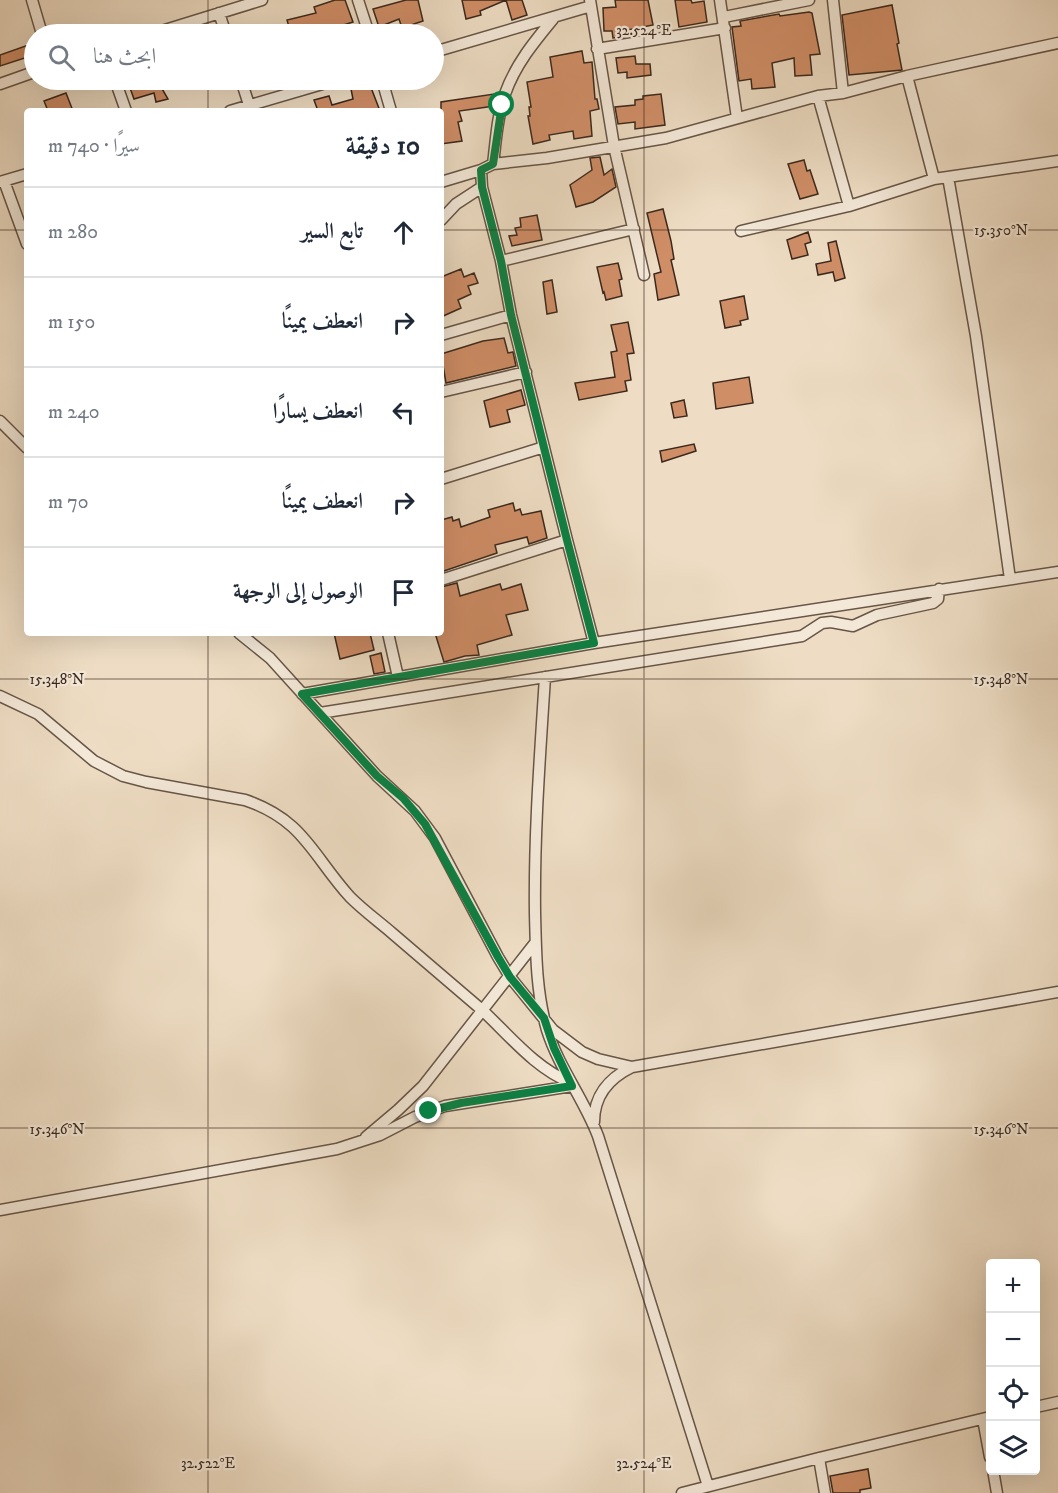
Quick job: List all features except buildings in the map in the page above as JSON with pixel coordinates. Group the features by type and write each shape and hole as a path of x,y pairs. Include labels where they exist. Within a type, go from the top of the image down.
{"street":[{"path":"32,0 39,24"},
{"path":"184,24 262,0"},
{"path":"358,0 366,24"},
{"path":"720,0 737,118"},
{"path":"597,49 724,22 809,0"},
{"path":"833,0 843,93"},
{"path":"444,49 554,18 590,3 614,146 644,275"},
{"path":"219,13 223,24"},
{"path":"493,164 505,94 526,54 554,18"},
{"path":"444,181 493,164 547,158 666,138 818,96 843,93 907,75 1058,43"},
{"path":"907,75 934,179"},
{"path":"0,84 24,76"},
{"path":"119,90 125,108"},
{"path":"245,90 251,108 306,90"},
{"path":"385,90 390,108"},
{"path":"818,96 849,206"},
{"path":"741,231 849,206 934,179 1058,160"},
{"path":"481,170 482,187 501,261 511,315 594,643"},
{"path":"24,175 2,182 24,237"},
{"path":"948,177 976,336 1010,579"},
{"path":"444,217 456,204 482,187"},
{"path":"501,261 634,229"},
{"path":"444,334 511,315"},
{"path":"444,391 526,372"},
{"path":"0,421 24,445"},
{"path":"444,478 544,447"},
{"path":"444,579 567,540"},
{"path":"302,694 594,643 1058,572"},
{"path":"320,713 802,636 817,625 826,622 853,626 877,615 933,603 938,599 939,589"},
{"path":"243,636 270,658 377,776 403,798 425,824 510,977 553,1030 582,1052 598,1059 632,1067"},
{"path":"389,636 398,676"},
{"path":"545,677 535,861 535,943 544,1018 554,1048 594,1124 708,1486"},
{"path":"0,696 38,714 94,761 123,776 245,800 284,818 303,836 352,899 541,1064 571,1084"},
{"path":"359,1143 411,1098 535,943"},
{"path":"594,1124 596,1106 604,1089 616,1076 632,1067 1058,992"},
{"path":"0,1210 337,1149 380,1135 429,1111 445,1106 571,1084"},
{"path":"1040,1406 1058,1402"},
{"path":"682,1493 986,1418"},
{"path":"819,1458 825,1493"},
{"path":"994,1475 997,1493"}],"route":[{"path":"429,1111 461,1103 572,1086 554,1048 544,1018 510,977 435,838 403,798 377,776 302,694 594,643 511,315 501,261 482,187 481,170 493,164 502,105"}]}
